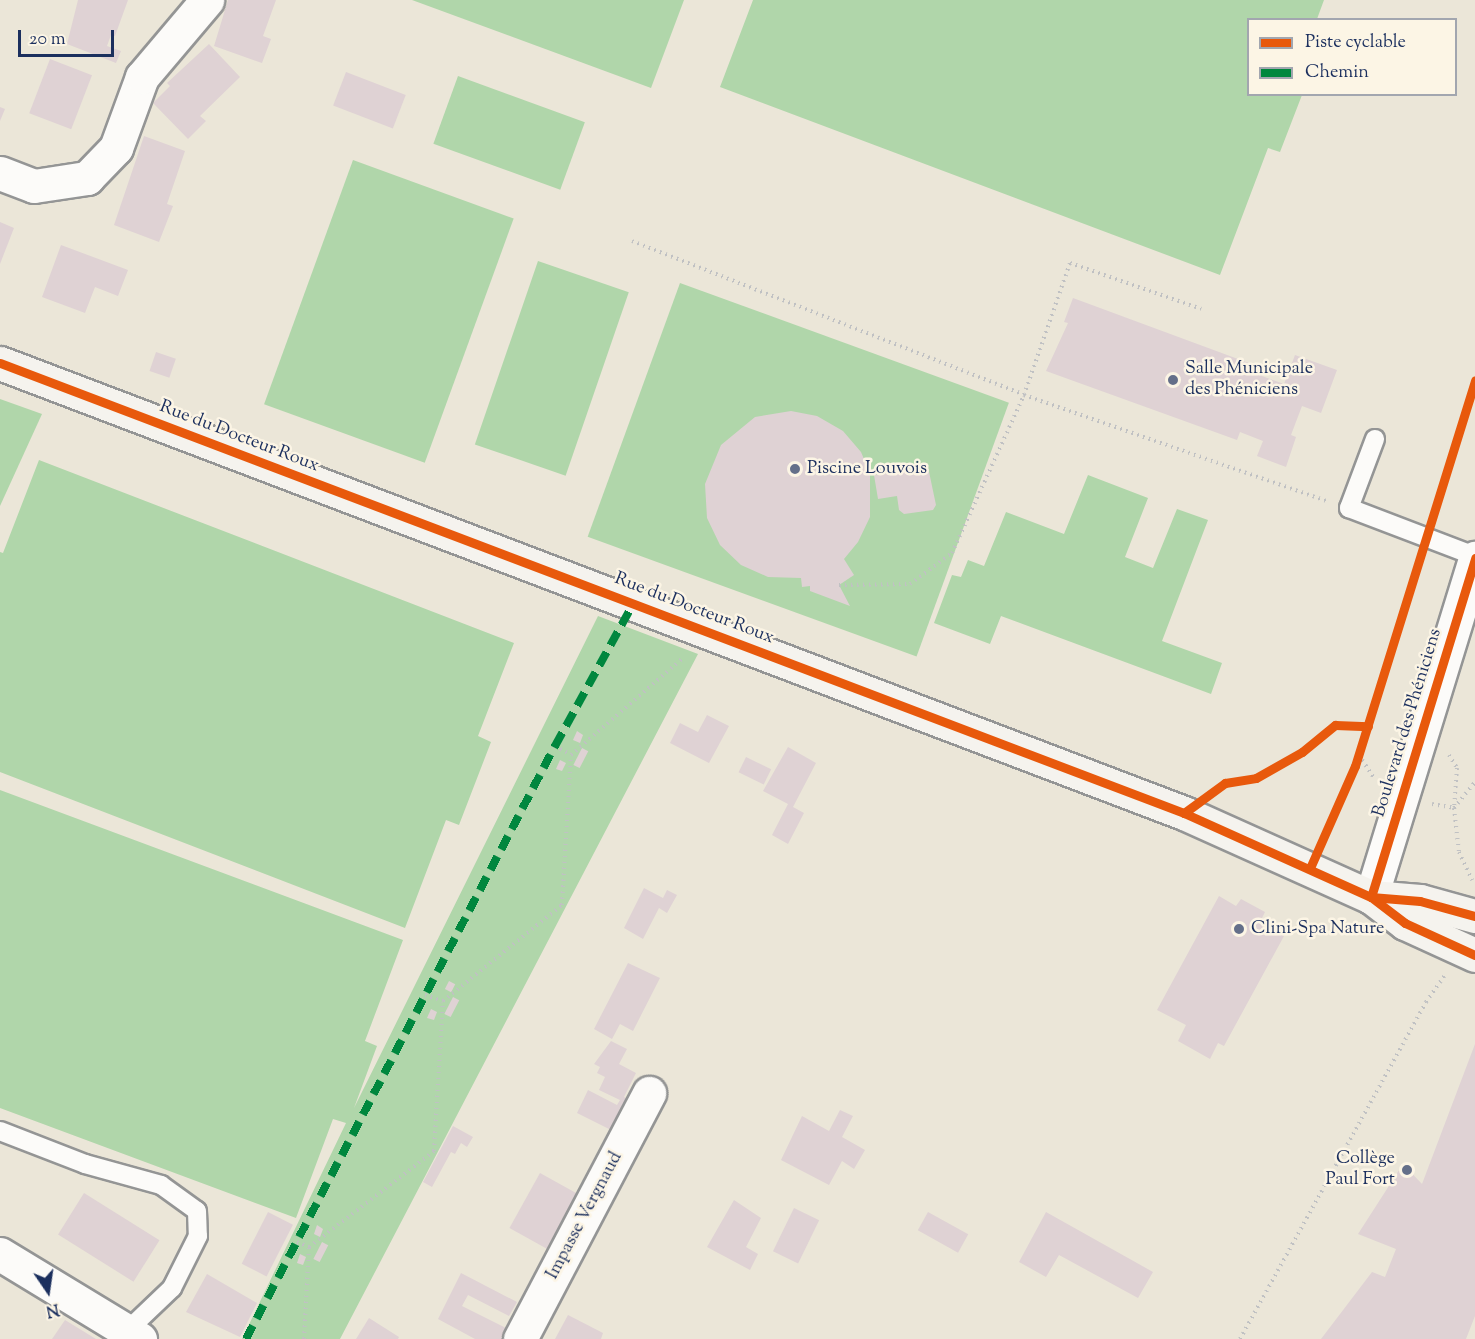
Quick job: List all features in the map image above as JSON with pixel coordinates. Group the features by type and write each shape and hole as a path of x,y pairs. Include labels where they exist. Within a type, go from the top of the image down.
{"street":[{"path":"0,173 34,186 87,178 116,148 142,77 207,0"},
{"name":"Rue du Docteur Roux","path":"0,363 1184,813 1371,897 1405,923 1462,949"},
{"name":"Boulevard des Phéniciens","path":"1371,897 1475,557"},
{"name":"Rue du Docteur Roux","path":"1371,897 1420,901 1470,914"},
{"name":"Impasse Vergnaud","path":"520,1339 649,1093"},
{"path":"0,1254 134,1335"}],"lane":[{"path":"1375,439 1349,508 1475,557"},
{"path":"0,1131 85,1164 161,1185 197,1211 198,1236 172,1288 134,1335"}],"path":[{"path":"632,241 1024,395 1349,508"},
{"path":"839,585 910,584 952,553 1024,395 1070,263 1201,309"},
{"path":"304,1339 309,1247 434,1151 443,1000 561,905 571,754 682,659"},
{"path":"1355,766 1362,745"},
{"path":"555,746 571,754"},
{"path":"1445,748 1457,768 1454,808 1475,782"},
{"path":"1240,1339 1426,1002 1462,949"},
{"path":"425,995 443,1000"},
{"path":"297,1242 309,1247"}],"green space":[{"path":"412,0 684,0 651,88"},
{"path":"753,0 1324,0 1317,18 1247,18 1247,96 1302,96 1280,152 1268,148 1220,275 720,87"},
{"path":"458,76 585,122 560,190 433,144"},
{"path":"353,160 514,218 425,463 264,404"},
{"path":"538,261 629,292 566,476 475,444"},
{"name":"Piscine Louvois","path":"680,283 1009,403 917,656 588,537"},
{"path":"0,399 42,414 0,506"},
{"path":"39,460 514,643 478,736 491,742 459,825 446,820 405,928 0,772 0,552 3,553"},
{"path":"1088,475 1148,498 1125,557 1153,568 1177,509 1208,520 1162,641 1222,663 1211,694 1001,616 990,644 934,623 952,575 961,577 968,560 984,566 1006,512 1064,534"},
{"path":"598,616 698,654 340,1339 242,1339 346,1123 333,1119 296,1218 0,1108 0,790 403,940 365,1041 377,1046 354,1108"}],"building":[{"path":"78,0 128,0 115,36 111,35 107,46 121,51 116,63 67,44"},
{"path":"228,0 276,0 263,36 271,39 262,63 214,46"},
{"path":"209,44 240,77 200,116 206,121 188,139 153,103 170,86 167,83"},
{"path":"50,59 92,75 71,129 29,113"},
{"path":"346,72 406,95 393,129 333,106"},
{"path":"0,107 5,109 0,121"},
{"path":"144,136 185,151 167,204 173,206 159,242 114,225"},
{"path":"0,222 14,228 0,264"},
{"path":"61,245 128,270 118,296 95,287 85,313 42,297"},
{"name":"Salle Municipale des Phéniciens","path":"1073,298 1265,369 1262,376 1284,384 1295,355 1337,370 1321,413 1302,406 1291,435 1296,437 1286,467 1257,456 1263,441 1240,432 1237,440 1046,371 1068,323 1064,322"},
{"path":"156,352 176,359 169,378 149,371"},
{"path":"791,411 817,416 843,431 861,452 870,473 870,517 858,542 844,559 854,575 839,585 850,606 810,591 810,586 802,587 801,578 768,577 741,565 720,545 707,518 705,484 721,445 755,417"},
{"path":"928,467 936,505 933,510 904,514 899,510 897,496 878,499 874,475"},
{"path":"707,715 729,726 709,763 670,743 680,723 698,732"},
{"path":"577,731 583,735 580,743 573,740"},
{"path":"788,747 816,763 793,807 804,813 788,844 772,835 788,804 763,791"},
{"path":"582,748 588,751 580,768 573,765"},
{"path":"746,757 771,769 764,785 739,772"},
{"path":"560,760 566,763 562,771 556,769"},
{"path":"644,888 663,898 667,890 677,895 667,913 659,908 643,939 624,928"},
{"path":"1219,896 1236,906 1241,899 1265,912 1260,922 1284,936 1224,1046 1218,1043 1210,1059 1178,1041 1186,1025 1157,1010"},
{"path":"628,963 660,978 633,1031 620,1024 612,1039 594,1029"},
{"path":"449,981 455,984 451,992 445,989"},
{"path":"453,997 459,1000 451,1017 444,1014"},
{"path":"431,1009 437,1012 434,1020 427,1018"},
{"path":"611,1041 627,1049 619,1064 636,1073 624,1097 636,1104 619,1134 577,1113 588,1090 617,1105 620,1100 599,1090 605,1077 597,1073 600,1067 594,1064"},
{"path":"1475,1044 1475,1316 1466,1339 1321,1339 1372,1272 1385,1277 1396,1249 1358,1234 1403,1164 1422,1184"},
{"path":"840,1110 853,1116 842,1137 865,1150 854,1169 842,1161 829,1185 781,1160 802,1116 829,1131"},
{"path":"453,1126 473,1137 467,1147 461,1143 455,1154 451,1152 432,1187 423,1182"},
{"path":"540,1173 585,1198 555,1253 509,1228"},
{"path":"84,1193 159,1240 134,1282 58,1235"},
{"path":"734,1200 761,1218 746,1247 758,1254 750,1270 707,1247"},
{"path":"794,1208 819,1220 798,1263 773,1251"},
{"path":"268,1212 293,1225 267,1276 242,1264"},
{"path":"928,1212 968,1234 958,1253 918,1230"},
{"path":"1046,1212 1153,1272 1138,1298 1059,1255 1046,1277 1019,1262"},
{"path":"317,1225 323,1229 320,1237 314,1234"},
{"path":"322,1242 328,1245 320,1262 313,1259"},
{"path":"300,1254 306,1257 303,1265 297,1263"},
{"path":"461,1273 517,1302 509,1316 468,1295 462,1306 510,1330 505,1339 475,1339 438,1319"},
{"path":"207,1274 257,1303 240,1337 186,1312"},
{"path":"568,1315 603,1333 601,1339 555,1339"},
{"path":"369,1318 399,1337 398,1339 356,1339"},
{"path":"65,1320 96,1339 52,1339"}],"marked path":[{"path":"246,1339 555,746 633,604"}],"cycle path":[{"path":"0,363 1184,813 1371,897 1405,923 1475,955"},
{"path":"1310,868 1355,766 1475,380"},
{"path":"1371,897 1475,558"},
{"path":"1184,813 1225,783 1256,778 1302,752 1335,725 1368,726"},
{"path":"1371,897 1420,901 1475,916"}],"place":[{"name":"Salle Municipale des Phéniciens","path":"1173,380"},
{"name":"Piscine Louvois","path":"795,469"},
{"name":"Clini-Spa Nature","path":"1239,929"},
{"name":"Collège Paul Fort","path":"1407,1170"}]}
